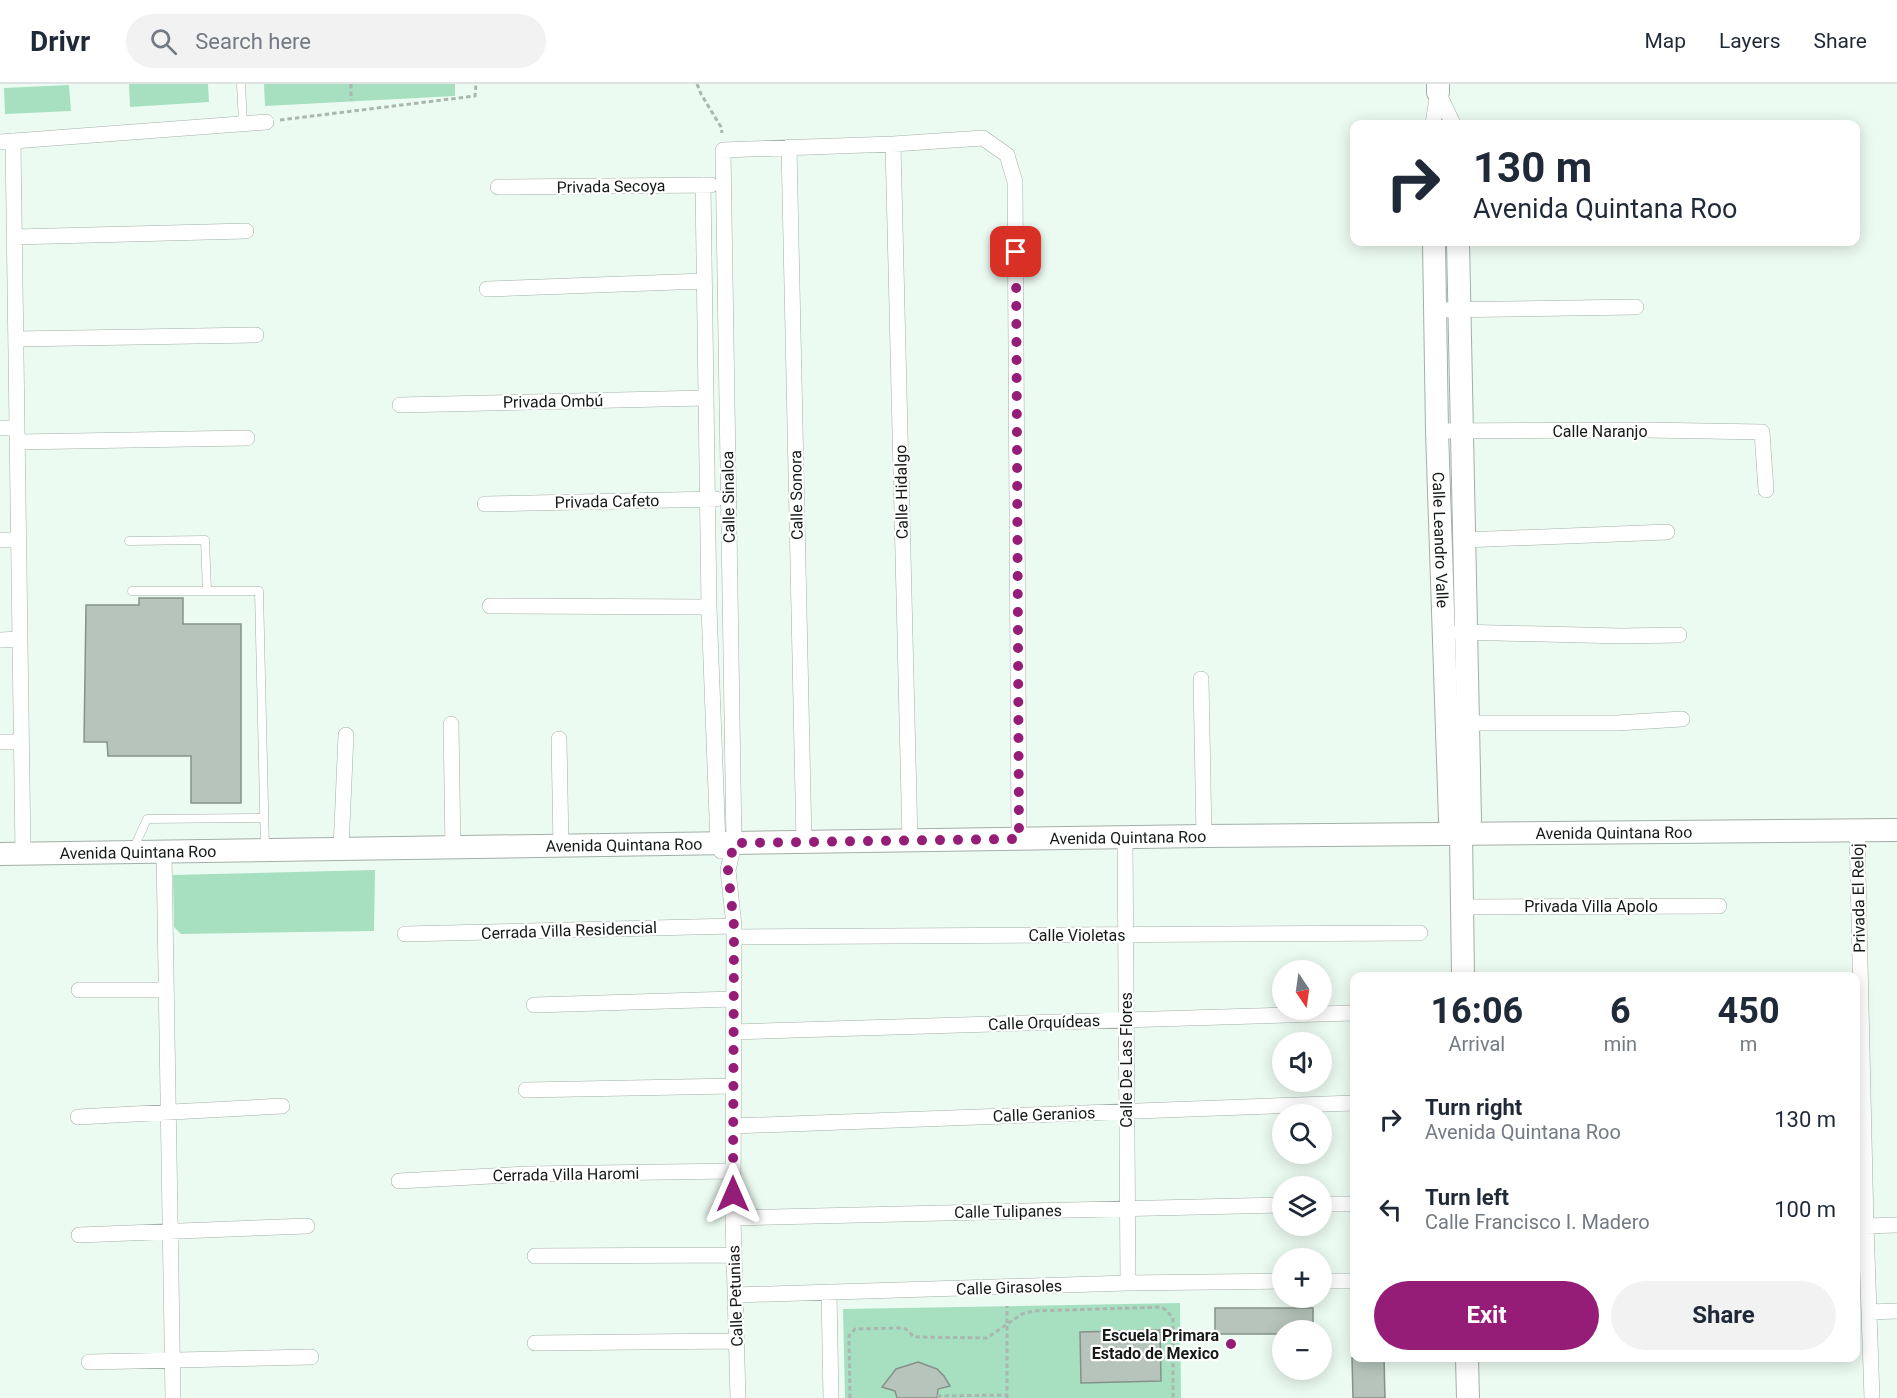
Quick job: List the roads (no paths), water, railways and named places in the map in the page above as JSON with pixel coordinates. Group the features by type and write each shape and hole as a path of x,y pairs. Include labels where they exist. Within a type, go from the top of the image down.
{"main road":[{"name":"Calle Leandro Valle","path":"1434,246 1437,431 1455,632 1468,723 1470,820 1461,834 1463,972"},
{"name":"Calle Leandro Valle","path":"1458,246 1464,540 1455,632 1450,820 1461,834"},
{"name":"Avenida Quintana Roo","path":"0,854 1204,836 1897,830"},
{"path":"1467,1362 1468,1398"}],"street":[{"path":"1434,120 1438,88"},
{"path":"1438,88 1451,120"},
{"path":"23,854 17,435 10,331 6,142 266,122"},
{"path":"789,147 893,144 983,138 1007,155 1016,182 1019,839"},
{"name":"Calle Hidalgo","path":"893,144 910,841"},
{"name":"Calle Sinaloa","path":"726,844 728,499 723,150 789,147"},
{"name":"Calle Sonora","path":"789,147 804,842"},
{"name":"Privada Secoya","path":"498,187 723,184"},
{"name":"Calle Sinaloa","path":"703,185 710,607 726,844"},
{"path":"9,229 246,231"},
{"path":"488,289 704,281"},
{"path":"1436,310 1636,308"},
{"path":"10,331 255,335"},
{"name":"Privada Ombú","path":"400,405 706,398"},
{"path":"0,429 17,435 247,438"},
{"name":"Calle Naranjo","path":"1437,431 1762,432 1766,490"},
{"name":"Privada Cafeto","path":"485,504 728,499"},
{"path":"1464,540 1667,532"},
{"path":"0,540 19,540"},
{"path":"490,606 710,607"},
{"path":"1455,632 1679,635"},
{"path":"0,640 20,639"},
{"path":"1200,679 1204,836"},
{"path":"1468,723 1617,723 1682,719"},
{"path":"451,724 453,848"},
{"path":"341,849 345,735"},
{"path":"559,739 561,846"},
{"path":"0,742 21,742"},
{"name":"Privada El Reloj","path":"1857,830 1872,1398"},
{"name":"Calle De Las Flores","path":"1125,837 1128,1283"},
{"name":"Calle Petunias","path":"726,844 734,931 733,1218 738,1398"},
{"path":"164,852 173,1398"},
{"name":"Privada Villa Apolo","path":"1462,907 1719,906"},
{"name":"Calle Violetas","path":"734,931 1126,934 1420,933"},
{"name":"Cerrada Villa Residencial","path":"405,934 734,931"},
{"path":"79,990 166,990"},
{"path":"534,1005 733,999"},
{"name":"Calle Orquídeas","path":"733,1032 1350,1013"},
{"path":"526,1090 733,1086"},
{"name":"Calle Geranios","path":"733,1126 1350,1102"},
{"path":"78,1116 282,1106"},
{"name":"Cerrada Villa Haromi","path":"399,1181 528,1174 733,1171"},
{"path":"1332,1204 1350,1204"},
{"name":"Calle Tulipanes","path":"733,1218 1272,1205"},
{"path":"1866,1226 1897,1225"},
{"path":"79,1235 307,1226"},
{"path":"535,1256 734,1254"},
{"name":"Calle Girasoles","path":"735,1295 1128,1283 1272,1281"},
{"path":"1332,1281 1350,1281"},
{"path":"829,1292 831,1398"},
{"path":"1869,1311 1897,1311"},
{"path":"535,1343 736,1341"},
{"path":"89,1362 311,1357"}],"lane":[{"path":"241,84 243,123"},
{"path":"129,542 205,540 207,591"},
{"path":"132,591 259,591 265,850"},
{"path":"132,852 147,819 264,818"}],"place":[{"name":"Escuela Primara Estado de Mexico","path":"1231,1344"}]}
